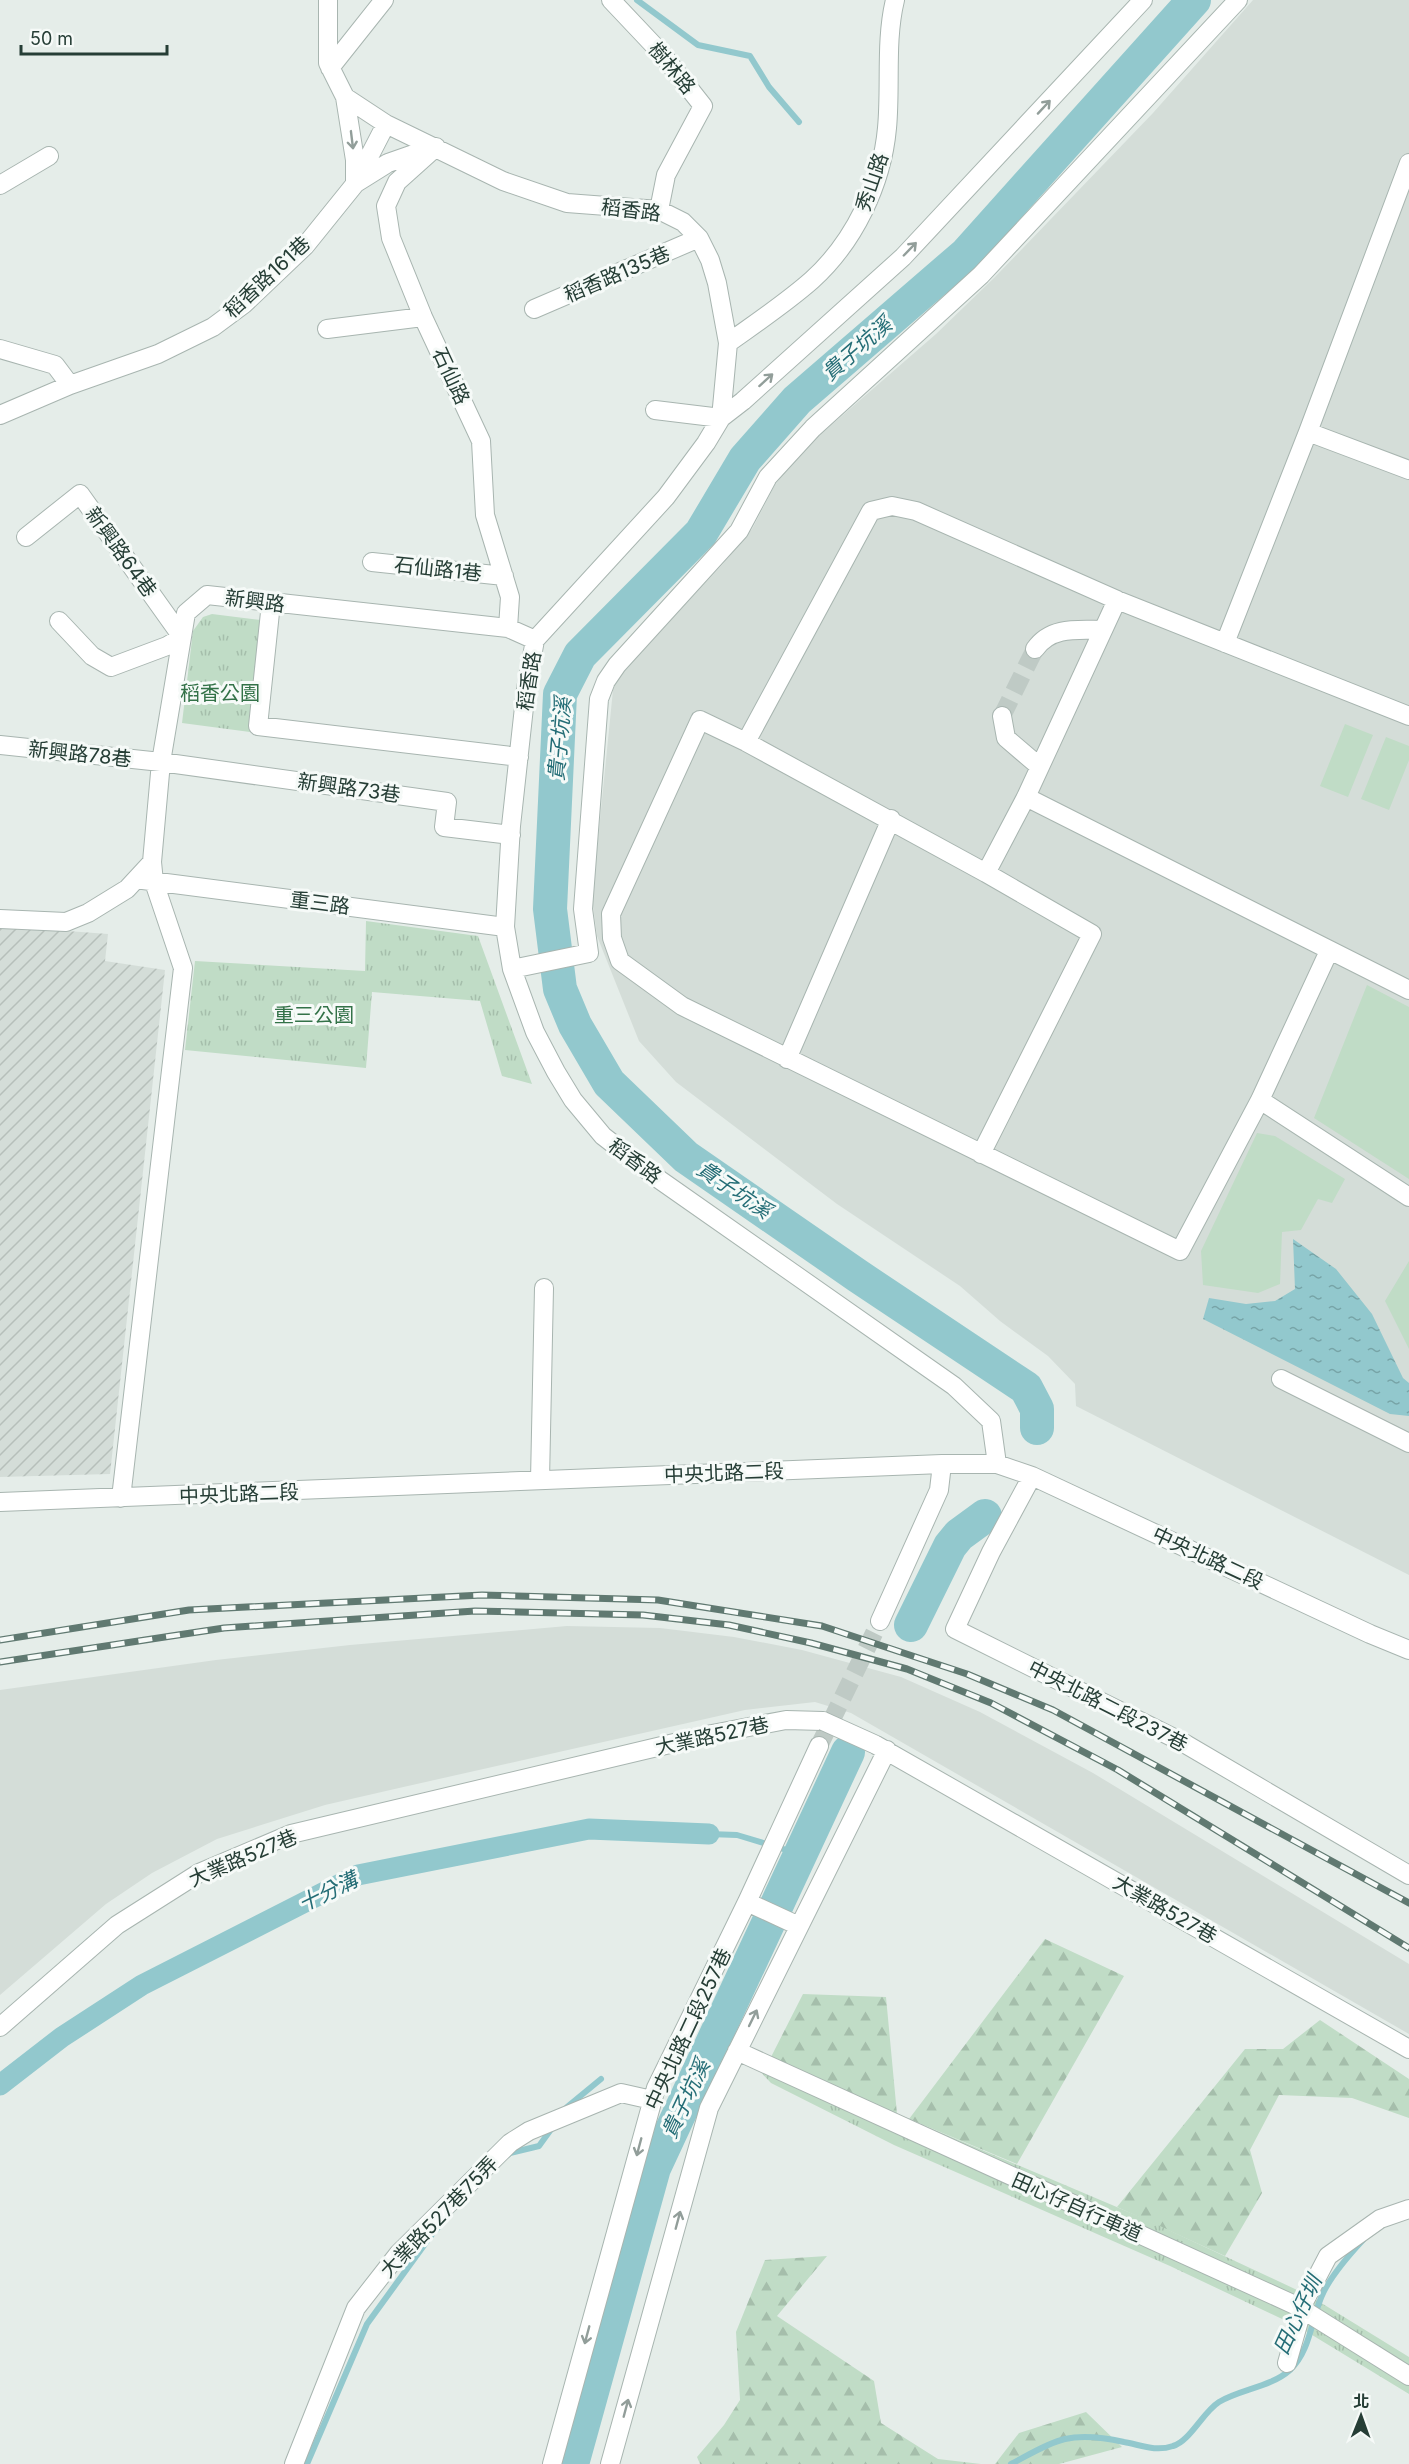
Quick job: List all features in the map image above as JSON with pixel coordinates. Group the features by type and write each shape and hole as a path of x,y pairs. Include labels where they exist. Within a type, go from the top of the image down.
{"street":[{"name":"稻香路","path":"328,0 328,63 345,97 386,124 503,181 567,203 659,210 683,222 699,238 710,260 717,283 728,343 721,418 706,443 666,497 535,640 526,688 511,835 505,927 512,969 535,1032 573,1100 603,1136 660,1180 954,1386 991,1421 997,1464"},
{"path":"330,68 384,0"},
{"name":"樹林路","path":"611,0 662,54 703,106 666,175 659,210"},
{"name":"秀山路","path":"728,343 813,279 842,246 864,212 880,169 887,129 891,30 895,0"},
{"path":"655,410 721,418 742,401 903,256 1143,0"},
{"path":"512,969 589,953 583,909 599,699 606,681 617,665 739,531 768,477 813,428 981,275 1238,0"},
{"path":"345,97 355,160 355,184"},
{"name":"稻香路161巷","path":"0,415 70,385 158,354 213,327 244,304 305,246 355,184 386,124"},
{"path":"355,184 388,163 436,147"},
{"name":"石仙路","path":"436,147 414,164 397,182 386,206 391,238 423,317 481,441 485,515 510,597 508,628"},
{"path":"0,185 49,156"},
{"path":"1225,643 1308,432 1409,163"},
{"name":"稻香路135巷","path":"534,309 699,238"},
{"path":"327,329 423,317"},
{"path":"0,349 55,365 70,385"},
{"path":"1308,432 1409,470"},
{"name":"新興路64巷","path":"26,537 80,494 182,637"},
{"path":"746,742 871,511 892,506 916,511 1117,600 1409,716"},
{"name":"石仙路1巷","path":"372,562 504,576"},
{"name":"新興路","path":"121,1498 182,993 183,968 154,882 152,862 161,762 186,613 207,595 508,628 535,640"},
{"path":"986,873 1026,797 1117,600"},
{"path":"271,603 258,726 519,757"},
{"path":"59,621 92,657 111,667 167,646 182,637"},
{"path":"1035,648 1041,640 1062,629 1103,630"},
{"path":"1002,716 1006,738 1040,767"},
{"path":"981,1154 1092,934 891,819 700,720 611,914 612,938 620,962 682,1006 787,1059 1179,1251 1260,1100 1329,951"},
{"name":"新興路78巷","path":"0,745 161,762"},
{"name":"新興路73巷","path":"161,762 447,802 444,827 511,835"},
{"path":"1026,797 1409,990"},
{"path":"787,1059 891,819"},
{"path":"0,919 66,922 110,901 152,862"},
{"name":"重三路","path":"136,879 505,927"},
{"path":"1260,1100 1409,1197"},
{"path":"540,1480 544,1288"},
{"path":"1281,1379 1409,1443"},
{"path":"880,1621 939,1490 942,1464"},
{"name":"中央北路二段","path":"0,1502 942,1464 997,1464 1032,1476 1370,1634 1409,1650"},
{"name":"中央北路二段237巷","path":"1032,1476 991,1552 955,1629 1182,1742 1409,1874"},
{"name":"大業路527巷","path":"0,2028 117,1925 199,1873 291,1834 712,1734 786,1720 823,1720 881,1747 1409,2049"},
{"name":"中央北路二段257巷","path":"552,2464 652,2100 819,1746"},
{"path":"610,2464 709,2108 799,1926 881,1747"},
{"path":"747,1902 799,1926"},
{"name":"田心仔自行車道","path":"737,2051 1302,2310 1409,2376"},
{"name":"大業路527巷75弄","path":"294,2464 356,2308 399,2253 510,2143 529,2131 621,2093 652,2100"},
{"path":"1287,2363 1305,2300 1328,2256 1380,2219 1409,2209"}],"shaded area":[{"path":"1253,0 1409,0 1409,1575 1076,1406 1075,1384 1048,1356 1000,1321 960,1286 837,1204 676,1082 639,1041 597,936 592,899 613,690 619,675 722,565 752,529 775,485 798,454 936,334 995,277 1153,113"},
{"path":"0,926 108,934 105,961 165,970 110,1474 0,1477"},
{"path":"567,1626 660,1628 734,1637 802,1650 901,1677 980,1712 1093,1773 1409,1964 1409,2034 851,1713 815,1702 745,1710 399,1788 325,1805 217,1839 152,1873 106,1904 0,1995 0,1690 216,1660 350,1645"}],"green space":[{"name":"稻香公園","path":"212,614 261,620 250,732 182,723 193,631 203,617"},
{"path":"1345,724 1373,735 1348,797 1320,786"},
{"path":"1386,737 1409,746 1409,760 1389,810 1361,799"},
{"name":"重三公園","path":"366,921 478,936 532,1084 502,1076 480,1001 372,992 366,1068 185,1050 195,961 365,971"},
{"path":"1367,985 1409,1007 1409,1179 1314,1118"},
{"path":"1257,1133 1275,1136 1345,1179 1332,1203 1318,1199 1301,1230 1282,1232 1280,1284 1258,1293 1203,1285 1201,1251"},
{"path":"1409,1261 1409,1349 1385,1301"},
{"path":"1045,1939 1124,1976 1017,2164 909,2119"},
{"path":"803,1994 886,1997 897,2114 771,2057"},
{"path":"1320,2020 1409,2079 1409,2118 1352,2098 1279,2095 1250,2150 1262,2193 1225,2256 1117,2207 1245,2049 1283,2049"},
{"path":"749,2048 1145,2219 1310,2296 1409,2357 1409,2394 1299,2327 1170,2266 894,2145 771,2083 756,2067"},
{"path":"827,2256 777,2316 874,2381 881,2423 938,2459 981,2464 700,2464 697,2457 724,2425 740,2400 736,2332 765,2260"},
{"path":"1086,2412 1122,2447 1059,2464 995,2464 1019,2433"}],"water":[{"path":"1293,1239 1336,1269 1372,1314 1403,1378 1409,1383 1409,1416 1390,1414 1203,1319 1209,1298 1246,1304 1275,1301 1295,1289"}],"waterway":[{"path":"637,0 698,45 750,56 769,87 799,122"},
{"name":"貴子坑溪","path":"1037,1428 1037,1409 1026,1388 686,1157 609,1083 575,1025 560,989 550,909 560,694 580,655 701,533 745,459 797,400 966,254 1194,0"},
{"path":"541,909 543,906 550,906"},
{"name":"貴子坑溪","path":"911,1625 950,1546 959,1535 985,1516"},
{"name":"貴子坑溪","path":"572,2464 654,2168 848,1752"},
{"name":"十分溝","path":"0,2085 62,2037 142,1985 358,1875 589,1829 709,1834"},
{"path":"709,1834 737,1835 800,1854"},
{"path":"567,2107 601,2079"},
{"path":"508,2155 539,2146 552,2128"},
{"path":"307,2464 367,2324 433,2233 446,2219"},
{"name":"田心仔圳","path":"1011,2464 1051,2443 1072,2438 1102,2438 1154,2448 1166,2448 1179,2443 1219,2402 1274,2380 1290,2370 1303,2352 1324,2291 1337,2270 1363,2240"}],"tunnel":[{"path":"1002,716 1035,649"},
{"path":"819,1746 880,1621"}],"railway":[{"path":"0,1640 189,1610 482,1595 658,1600 822,1626 967,1674 1053,1710 1409,1903"},
{"path":"0,1662 224,1628 475,1611 643,1615 729,1625 811,1643 907,1669 991,1703 1118,1770 1409,1948"}]}
